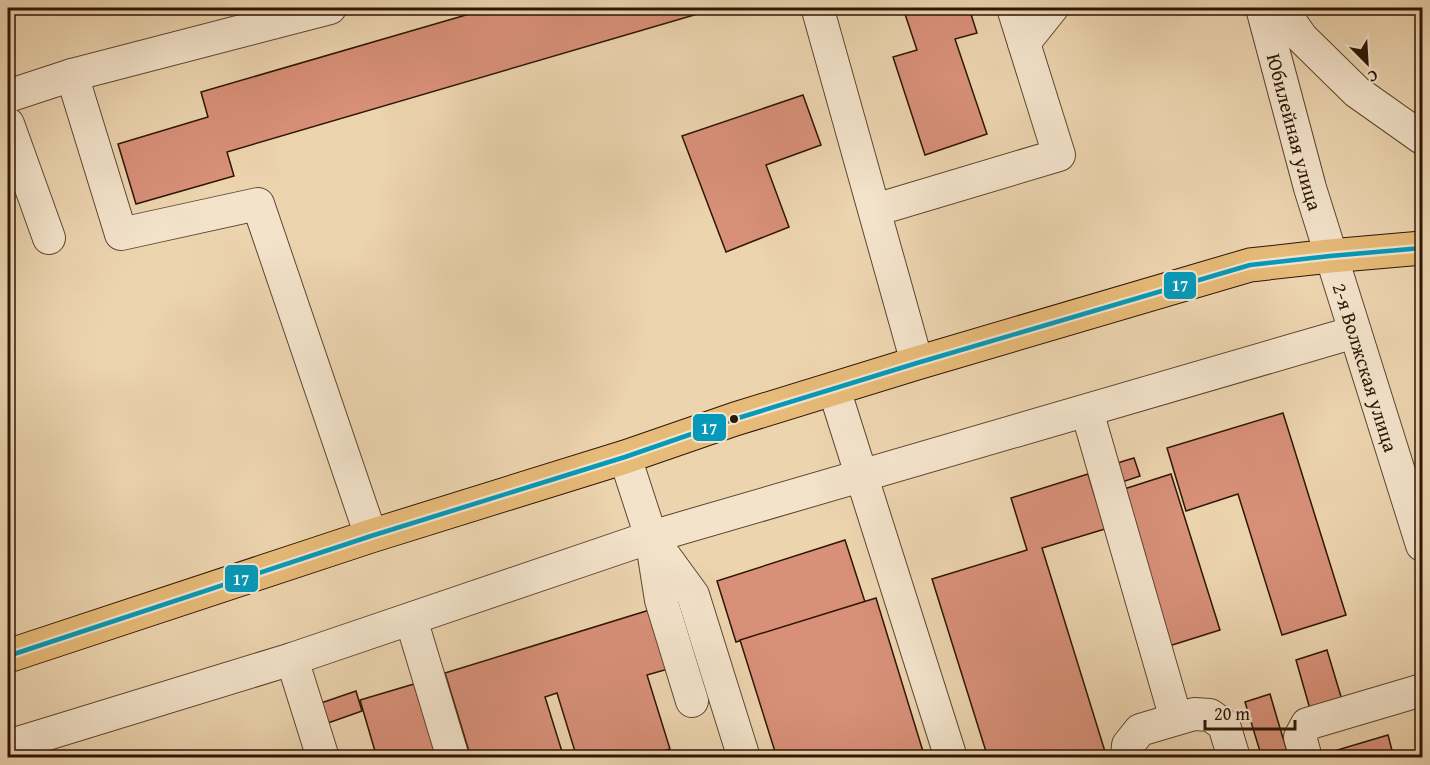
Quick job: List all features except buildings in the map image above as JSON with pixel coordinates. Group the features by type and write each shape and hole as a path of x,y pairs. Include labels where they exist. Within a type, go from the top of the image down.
{"highway":[{"path":"8,656 371,536 625,457 834,388 1250,265 1422,248"}],"street":[{"path":"8,96 72,75 330,8"},
{"path":"819,8 917,363"},
{"path":"875,210 1059,155 1013,8"},
{"path":"1024,43 1052,8"},
{"name":"Юбилейная улица","path":"1262,8 1330,256"},
{"path":"1281,8 1302,38 1357,92 1422,136"},
{"path":"72,75 122,234 258,204 371,536"},
{"path":"8,123 49,238"},
{"name":"2-я Волжская улица","path":"1330,256 1422,545"},
{"path":"8,746 292,659 651,537 1355,332"},
{"path":"834,388 951,758"},
{"path":"1087,411 1176,719"},
{"path":"625,457 651,537 661,600 692,701"},
{"path":"651,537 693,595 744,758"},
{"path":"411,619 453,758"},
{"path":"292,659 323,758"},
{"path":"1306,758 1300,737 1307,724 1422,690"},
{"path":"1127,758 1128,745 1140,730 1194,714 1210,715 1224,725 1234,758"}],"transit line":[{"name":"17","path":"8,656 371,536 625,457 735,419 1250,265 1422,248"}]}
